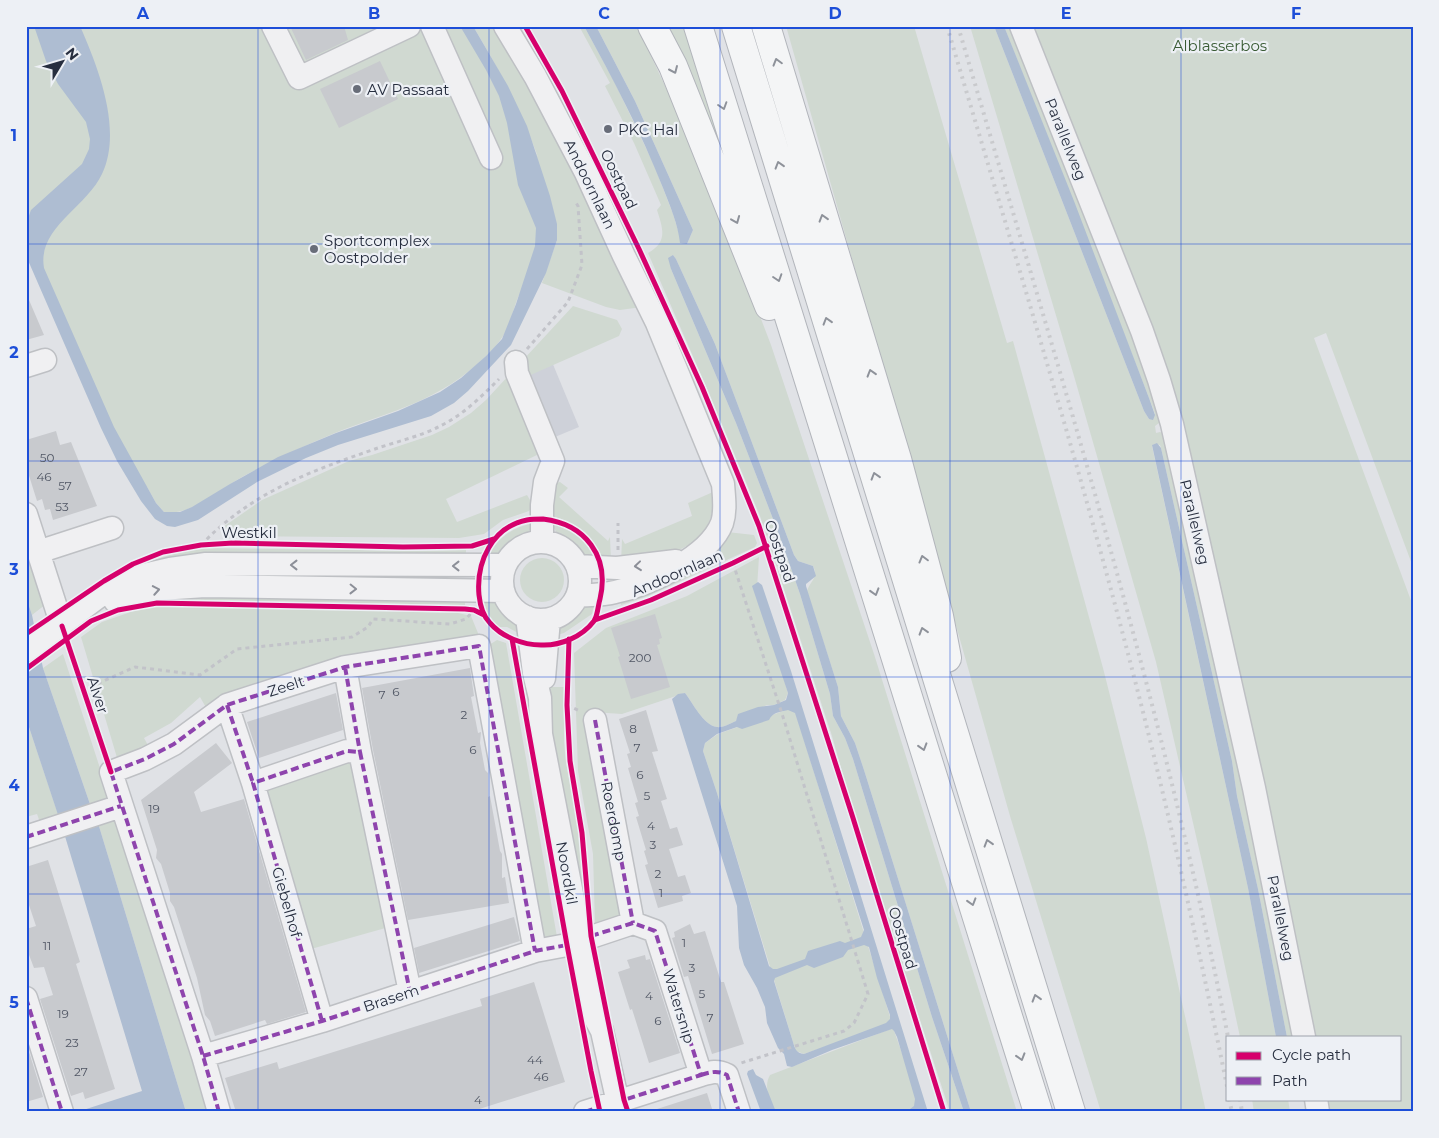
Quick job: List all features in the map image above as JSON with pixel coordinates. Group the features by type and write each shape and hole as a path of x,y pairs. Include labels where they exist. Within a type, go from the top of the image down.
{"highway":[{"path":"652,26 673,66 754,266 834,496 860,546"},
{"path":"698,26 1038,1112"},
{"path":"736,26 1072,1112"},
{"path":"766,26 904,487 939,616 973,795"}],"street":[{"path":"273,26 299,78 410,26"},
{"path":"432,26 491,158"},
{"name":"Andoornlaan","path":"506,26 535,76 586,173 657,323 723,484 722,523 712,540 694,555 665,574 616,592 577,596"},
{"name":"Parallelweg","path":"1021,26 1160,380 1172,424 1254,788 1304,1036"},
{"path":"516,362 517,373 553,461 545,482 542,505 542,542"},
{"path":"26,514 38,552 55,631"},
{"path":"38,552 112,528"},
{"path":"542,542 553,544 572,556 577,566 580,581 577,596 569,608 556,617 538,618 512,607 503,591 502,578 505,565 510,557 524,545 542,542"},
{"name":"Andoornlaan","path":"577,566 617,568 687,560"},
{"path":"26,651 55,631 100,595 144,575 206,564 505,565"},
{"path":"55,631 128,596 160,589 182,587 476,600 503,591"},
{"name":"Noordkil","path":"538,618 534,673 540,698 541,734 594,1016 593,1030 613,1108"},
{"name":"Zeelt","path":"121,806 111,772 145,759 174,744 227,705 345,667 478,646 535,951"},
{"path":"345,667 360,752 410,992"},
{"name":"Giebelhof","path":"227,705 253,783 322,1021"},
{"name":"Roerdomp","path":"595,720 633,923"},
{"path":"253,783 347,751 360,752"},
{"path":"26,837 121,806 203,1056 219,1112"},
{"path":"579,940 633,923"},
{"name":"Watersnip","path":"633,923 656,931 701,1075"},
{"name":"Brasem","path":"203,1056 322,1021 535,951 579,940"},
{"path":"26,998 62,1112"},
{"path":"585,1112 613,1108 713,1071 727,1075 739,1112"}],"path":[{"path":"201,545 220,525 255,500 294,478 439,427 473,405 516,362 568,302 582,265 578,206 574,198"},
{"path":"727,1075 731,1066 844,1031 854,1023 868,994 777,697 733,563"},
{"path":"464,608 476,600"},
{"path":"476,600 480,602 484,615 476,600"},
{"path":"83,690 135,667 200,675 236,649 352,637 368,627 373,618 450,624 466,619 476,600"},
{"path":"567,714 568,695"}],"shaded area":[{"path":"552,362 579,427 555,437 527,372"}],"green space":[{"name":"Sportcomplex Oostpolder","path":"26,26 470,26 538,157 509,90 473,26 493,26 525,73 642,307 620,310 606,307 542,283 557,240 520,293 507,328 499,341 486,356 451,384 415,403 311,443 242,477 194,506 174,512 164,512 156,503 147,487 135,481 26,230"},
{"path":"579,26 584,26 615,83 654,165 680,237 687,244 693,230 635,101 596,26 637,26 701,163 771,345 874,654 1017,1112 971,1112 864,770 855,743 841,716 838,687 807,591 815,577 815,570 813,566 798,561 794,555 715,344 673,255 671,269 736,423 800,594 830,694 833,716 845,738 853,759 932,1017 964,1112 950,1112 863,845 832,736 760,516 648,253 661,240 662,229 657,210 661,205 634,143 605,86 610,83"},
{"path":"667,26 685,26 747,218"},
{"path":"786,26 914,26 1007,343 1013,341 1103,668 1146,838 1206,1112 1101,1112 1010,816"},
{"path":"970,26 994,26 1144,411 1149,419 1155,414 1004,26 1014,26 1082,197 1162,416 1159,423 1155,426 1156,433 1160,432 1167,435 1297,1036 1287,1036 1258,889 1237,796 1232,761 1160,445 1154,444 1152,446 1248,888 1276,1036 1240,1036 1156,662 1074,376"},
{"name":"Alblasserbos","path":"1030,26 1413,26 1413,567 1326,333 1314,338 1413,606 1413,1112 1327,1112 1324,1100 1402,1100 1402,1036 1312,1036 1206,540"},
{"path":"573,306 617,320 622,329 619,336 517,381 541,453 446,499 457,522 527,495 533,505 529,511 503,520 484,534 459,538 228,536 222,532 223,527 262,500 349,461 432,435 471,413 486,400"},
{"path":"560,482 568,488 559,497 608,541 610,537 611,562 604,562 596,545 584,532 552,516 553,484"},
{"path":"713,492 712,512 706,527 697,539 685,547 670,553 621,563 622,539 625,544 692,516 688,503"},
{"path":"534,523 527,533 502,552 486,559 506,535 518,528"},
{"path":"550,523 572,531 593,553 596,560 583,558 560,537"},
{"path":"26,528 50,601 32,615 26,597"},
{"path":"727,532 754,535 757,543 755,547 648,596 621,605 621,597"},
{"path":"201,548 466,550 466,560 123,573 142,564"},
{"path":"759,557 757,588 788,693 785,700 774,705 767,705 736,721 719,727 712,725 703,718 685,693 622,714 592,712 624,914 595,924 593,854 578,771 574,653 606,628 687,596"},
{"path":"538,558 546,558 558,564 564,580 558,596 546,602 538,602 526,596 520,584 520,576 526,564"},
{"path":"154,595 465,595 465,605 157,599"},
{"path":"483,595 497,601 508,609 518,626 520,634 507,627 496,627 487,612"},
{"path":"595,599 592,614 564,633 553,636 560,624 570,614"},
{"path":"148,606 458,613 471,616 480,638 208,711 200,697 171,723 144,738 150,749 118,761 81,637 102,622"},
{"path":"497,640 506,643 557,937 542,942 489,645"},
{"path":"63,654 109,796 103,804 91,807 43,668"},
{"path":"549,687 564,687 566,763 581,838 583,889 579,890 552,734"},
{"path":"789,709 795,711 892,1023 804,1054 796,1051 793,1042 703,751 705,743 718,734"},
{"path":"26,718 59,817 41,825 37,814 26,817"},
{"path":"347,759 355,761 389,927 311,949 262,796 267,785"},
{"path":"116,817 212,1112 186,1112 98,823"},
{"path":"893,1028 923,1112 775,1112 767,1089 770,1075"},
{"path":"1252,1100 1288,1100 1290,1112 1254,1112"}],"water":[{"path":"34,26 80,26 94,60 106,99 110,138 108,157 102,174 95,186 64,219 48,241 44,254 44,268 114,427 156,503 164,512 180,512 192,507 278,457 336,433 398,411 440,392 461,378 502,339 535,246 536,228 518,185 507,123 499,96 460,26 473,26 508,86 527,126 550,196 557,224 557,240 546,273 511,345 468,391 454,403 431,416 338,445 306,458 257,482 198,520 175,527 167,526 155,519 141,501 117,461 27,258 26,224 31,210 82,164 89,149 90,139 86,122 58,84 46,61"},
{"path":"584,26 596,26 635,101 693,230 687,244 680,243 673,215 663,188 636,126"},
{"path":"994,26 1004,26 1074,201 1149,398 1155,415 1153,420 1149,419 1144,411"},
{"path":"673,255 715,344 794,555 798,561 813,566 816,576 806,586 838,687 841,716 855,743 864,770 971,1112 964,1112 932,1017 853,759 845,738 833,716 830,694 800,594 736,423 671,269 668,258"},
{"path":"1157,443 1161,448 1232,761 1237,796 1258,889 1287,1036 1276,1036 1248,888 1152,445"},
{"path":"758,582 762,585 791,671 928,1112 906,1112 914,1106 915,1099 897,1037 892,1029 832,1050 792,1067 787,1066 784,1054 778,1048 767,1023 765,1007 757,988 744,965 739,948 737,906 672,699 678,694 685,693 703,718 717,727 736,721 738,714 786,700 788,693 752,586","holes":["788,710 795,713 864,930 861,937 845,943 840,941 808,951 805,959 773,969 769,966 703,751 705,743 717,734 737,727 742,729 769,720 775,714","864,945 869,947 890,1019 886,1023 804,1054 799,1053 794,1044 774,981 775,978 807,965 814,968 843,957 848,950"]},
{"path":"26,597 32,615 43,668 98,823 186,1112 77,1112 142,1091 64,833 26,718"},
{"path":"753,1069 756,1075 763,1079 776,1112 761,1112 747,1074 748,1071"}],"building":[{"path":"290,26 344,26 348,40 306,60"},
{"path":"380,61 398,99 339,128 320,89"},
{"path":"26,293 44,335 26,340"},
{"path":"56,431 60,445 71,442 97,506 53,520 50,509 45,510 42,499 37,501 26,466 26,440"},
{"path":"655,614 662,638 659,639 660,644 657,645 670,687 631,699 611,628"},
{"path":"470,668 474,696 471,697 478,733 481,732 480,743 485,770 488,773 488,797 490,796 502,854 502,878 505,877 509,903 408,920 362,688"},
{"path":"336,693 343,730 259,758 247,722"},
{"path":"646,710 658,751 652,752 667,799 661,801 670,829 677,827 683,845 669,849 678,877 685,875 691,893 682,896 683,901 658,908 645,865 648,864 644,851 646,850 636,817 639,816 635,803 638,802 628,768 631,767 627,754 630,753 619,719"},
{"path":"216,743 232,763 194,792 201,812 244,799 306,1012 267,1024 265,1020 215,1036 210,1021 205,1015 197,978 174,907 170,901 170,893 161,864 156,858 157,850 141,800"},
{"path":"48,860 80,962 76,964 115,1089 85,1099 83,1092 71,1096 40,999 53,995 44,967 34,968 26,947 26,929 36,926 26,896 26,867"},
{"path":"514,917 520,941 419,973 414,948"},
{"path":"690,924 694,934 705,931 721,982 724,982 744,1044 712,1054 688,976 684,977 672,938 675,937 674,932"},
{"path":"645,955 646,960 650,959 680,1053 649,1063 618,972 630,968 627,960"},
{"path":"534,982 565,1082 470,1112 236,1112 225,1078 277,1062 279,1069 482,1006 480,999"},
{"path":"26,1042 43,1097 26,1102"},
{"path":"707,1093 713,1112 658,1112 657,1109"}],"railway":[{"path":"947,26 1048,366 1120,622 1176,851 1226,1081"},
{"path":"958,26 1105,528 1139,655 1201,909 1228,1036"},
{"path":"1229,1100 1232,1112"},
{"path":"1240,1100 1242,1112"}],"marked path":[{"path":"219,1112 203,1056 111,772 145,759 174,744 227,705 345,667 479,646 535,951"},
{"path":"345,667 360,752"},
{"path":"227,705 253,783"},
{"path":"595,720 633,923"},
{"path":"322,1021 253,783 347,751 360,752 410,992"},
{"path":"26,837 121,806"},
{"path":"591,936 633,923 655,931 701,1075 624,1100"},
{"path":"203,1056 322,1021 535,951 567,945"},
{"path":"26,998 62,1112"},
{"path":"701,1075 714,1072 727,1075 739,1112"},
{"path":"585,1112 599,1107"}],"cycle path":[{"name":"Oostpad","path":"525,26 562,91 639,249 702,387 759,526 853,818 944,1112"},
{"path":"543,519 558,522 582,535 591,545 597,556 601,569 602,583 596,616 589,627 577,636 563,642 534,645 520,642 507,636 490,623 485,617 481,606 479,583 480,570 484,559 496,538 504,530 515,524 527,520 543,519"},
{"name":"Westkil","path":"26,634 104,581 133,564 163,552 201,545 233,543 403,547 472,546 494,539"},
{"name":"Oostpad","path":"595,620 651,600 767,546"},
{"path":"26,669 91,621 118,610 157,603 465,609 474,610 484,615"},
{"name":"Alver","path":"62,626 111,772"},
{"path":"512,639 567,945 600,1112"},
{"path":"569,639 567,705 570,761 582,833 591,936 628,1112"}],"place":[{"name":"AV Passaat","path":"357,89"},
{"name":"PKC Hal","path":"608,129"},
{"name":"Sportcomplex Oostpolder","path":"314,249"}]}
